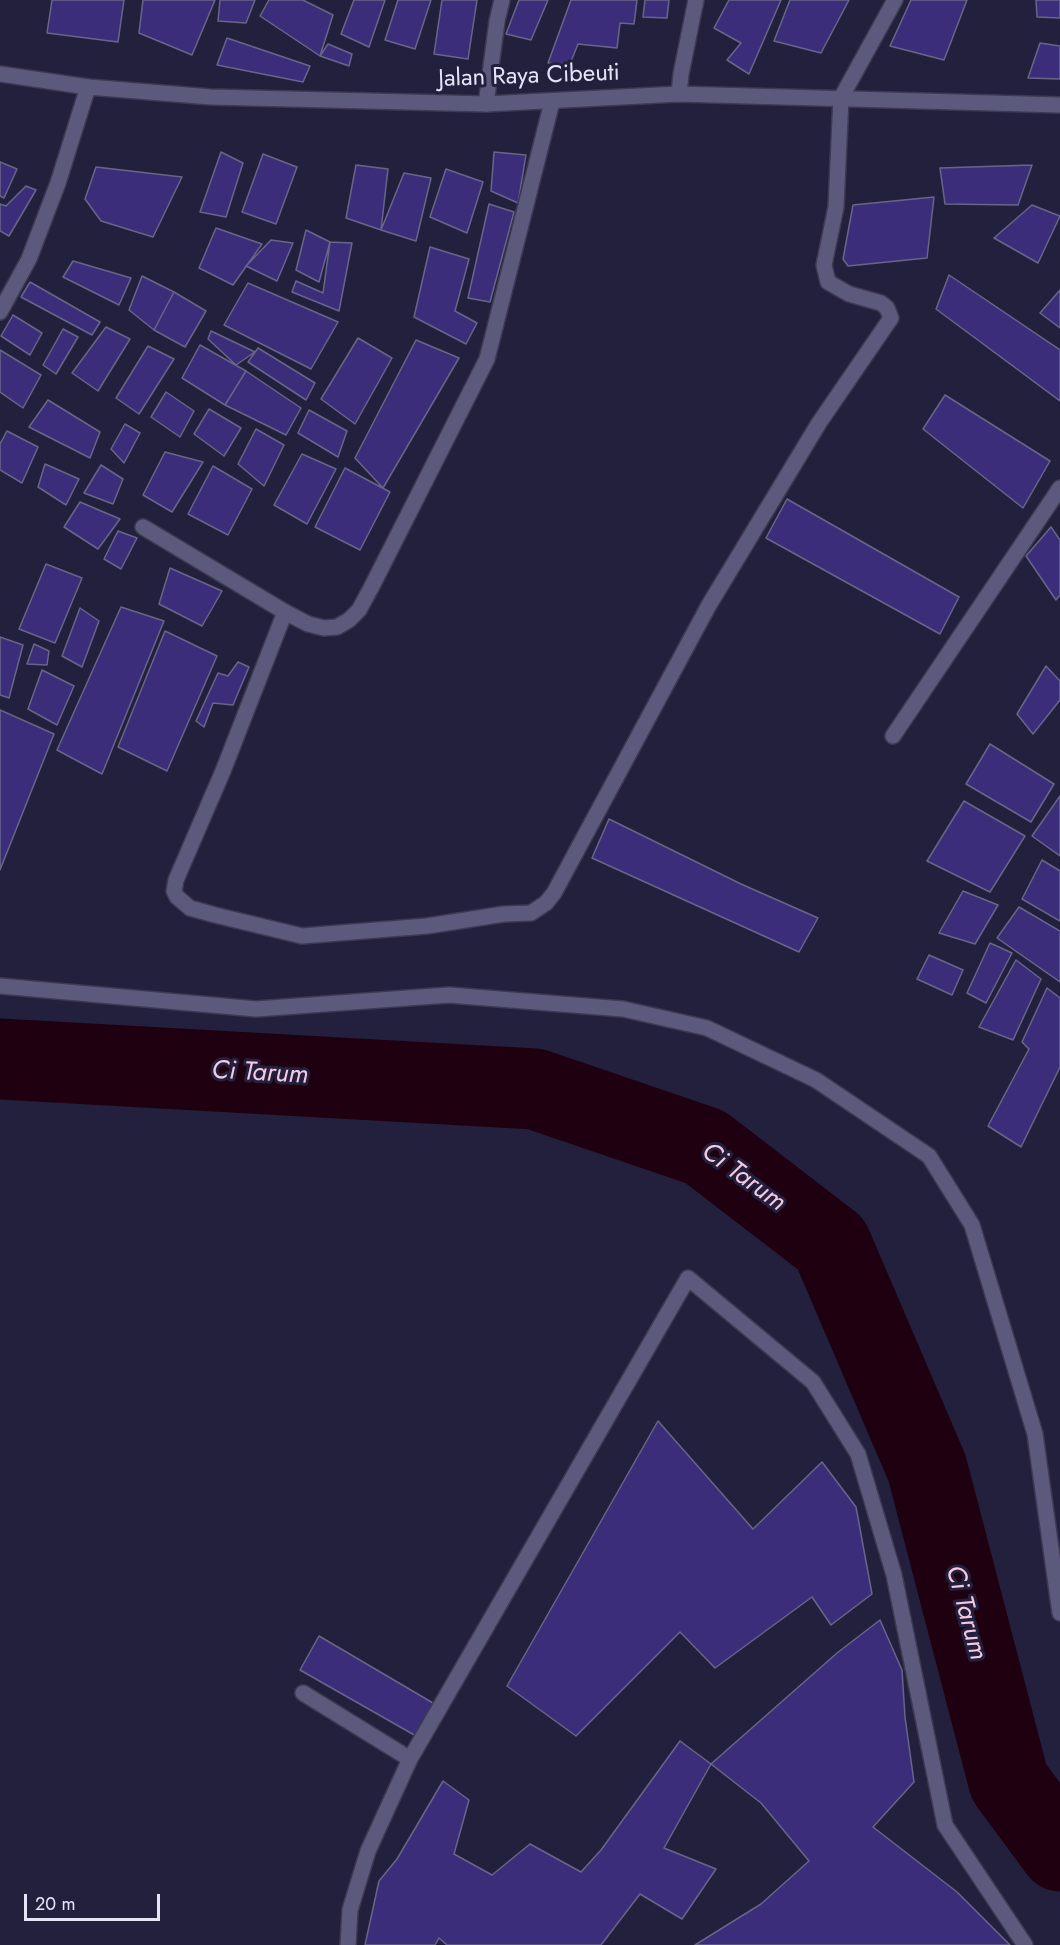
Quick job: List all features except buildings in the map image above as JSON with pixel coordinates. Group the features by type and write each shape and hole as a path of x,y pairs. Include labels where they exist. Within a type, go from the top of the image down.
{"street":[{"path":"486,104 502,0"},
{"path":"679,94 696,0"},
{"path":"285,612 223,771 176,880 174,891 177,897 190,908 302,936 427,926 504,914 531,913 546,903 554,893 710,605 819,423 891,318 887,308 881,303 840,291 828,282 824,265 836,207 841,98 895,0"},
{"name":"Jalan Raya Cibeuti","path":"0,74 88,87 212,97 486,104 679,94 1060,105"},
{"path":"0,312 33,248 58,183 88,87"},
{"path":"143,527 308,624 324,628 337,627 359,610 487,359 552,102"},
{"path":"893,736 1060,488"},
{"path":"0,986 256,1009 449,995 623,1009 707,1028 816,1080 929,1156 972,1225 1035,1434 1060,1613"},
{"path":"348,1945 350,1910 369,1851 410,1760 688,1278 813,1382 858,1454 894,1575 945,1825 1025,1945"},
{"path":"303,1693 410,1760"}],"waterway":[{"name":"Ci Tarum","path":"0,1059 535,1089 705,1147 831,1244 927,1468 1009,1782 1060,1851"}]}
